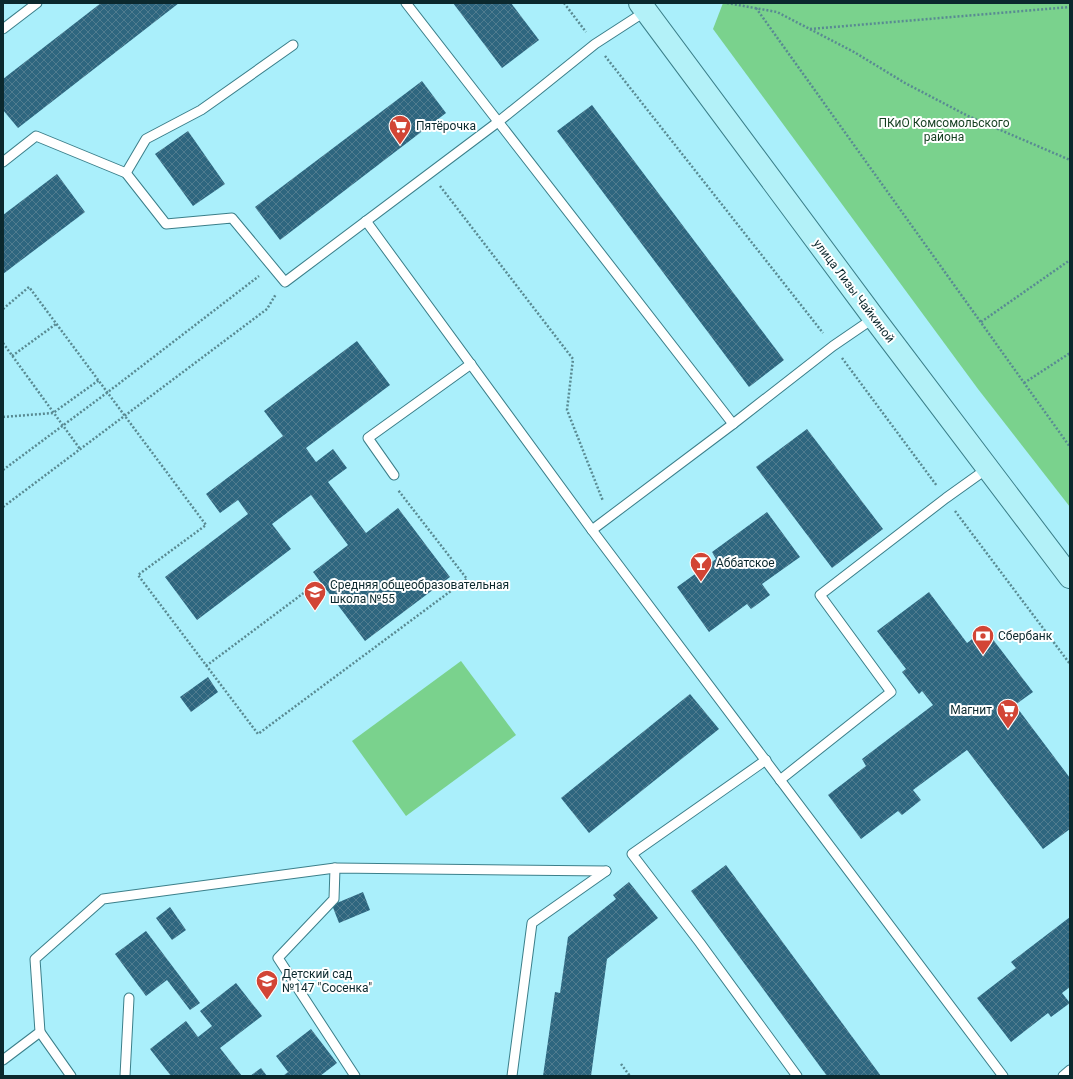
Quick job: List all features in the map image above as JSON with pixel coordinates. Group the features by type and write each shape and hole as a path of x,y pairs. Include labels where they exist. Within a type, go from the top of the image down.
{"main road":[{"name":"улица Лизы Чайкиной","path":"643,7 874,318 1070,576"}],"lane":[{"path":"3,29 37,3"},
{"path":"406,3 733,424"},
{"path":"3,161 36,136 126,173 166,224 232,218 285,282 498,122 643,7"},
{"path":"126,173 146,139 201,110 293,45"},
{"path":"366,221 592,530 1003,1076"},
{"path":"592,530 834,346 874,318"},
{"path":"394,475 368,438 471,364"},
{"path":"780,780 891,692 820,595 946,498 988,468"},
{"path":"766,760 632,854 700,943 797,1076"},
{"path":"335,868 334,899 278,958 355,1076"},
{"path":"71,1076 40,1032 35,959 103,899 335,868 606,871 532,923 512,1076"},
{"path":"125,1076 129,998"},
{"path":"3,1060 40,1032"},
{"path":"1063,1076 1070,1070"}],"path":[{"path":"564,3 834,346 1070,664"},
{"path":"727,3 777,12 854,52 905,83 968,116 1070,160"},
{"path":"809,29 1070,7"},
{"path":"756,8 1070,446"},
{"path":"430,173 573,359 567,410 609,517"},
{"path":"981,322 1070,260"},
{"path":"3,470 273,266"},
{"path":"3,507 266,309 285,282"},
{"path":"3,309 29,287 206,525 138,575 258,734 467,580 389,478 394,475"},
{"path":"12,356 56,324"},
{"path":"3,343 80,449"},
{"path":"1024,383 1070,353"},
{"path":"3,417 54,413 99,380"},
{"path":"206,666 309,589"},
{"path":"621,1064 630,1076"}],"green space":[{"name":"ПКиО Комсомольского района","path":"723,3 1070,3 1070,507 978,389 713,29"},
{"path":"461,661 516,735 406,816 352,741"}],"building":[{"path":"101,3 179,3 18,128 3,110 3,79"},
{"path":"453,3 511,3 539,40 502,68"},
{"path":"422,81 446,113 280,240 255,207"},
{"path":"592,105 784,360 749,387 557,131"},
{"path":"188,131 225,184 193,206 155,154"},
{"path":"57,174 85,212 3,274 3,215"},
{"path":"357,341 390,385 306,448 316,462 333,449 347,468 328,482 366,533 398,508 450,577 365,641 313,572 348,545 311,495 272,524 291,549 197,620 165,577 248,514 238,500 220,513 206,494 283,436 264,411"},
{"path":"807,429 883,529 832,568 756,467"},
{"path":"767,512 800,557 762,584 770,595 751,609 747,604 709,632 677,587 716,559 712,552"},
{"path":"929,592 967,643 985,629 1033,692 1015,705 1070,778 1070,829 1043,849 967,750 913,790 921,800 902,815 898,811 861,839 828,795 866,766 862,759 933,705 922,691 919,694 902,672 906,669 877,631"},
{"path":"208,677 218,692 191,712 180,697"},
{"path":"690,694 719,729 589,833 561,798"},
{"path":"726,865 881,1076 827,1076 691,891"},
{"path":"629,882 658,918 607,959 591,1076 543,1076 555,992 560,993 568,937 616,899 613,895"},
{"path":"363,892 370,910 339,923 332,905"},
{"path":"170,907 186,930 172,940 156,918"},
{"path":"1070,917 1070,987 1062,993 1070,1003 1051,1017 1048,1013 1011,1042 977,998 1016,968 1011,962"},
{"path":"146,931 200,1003 190,1010 167,980 146,996 115,954"},
{"path":"236,983 262,1016 220,1048 242,1076 171,1076 150,1049 186,1021 198,1037 212,1026 200,1011"},
{"path":"311,1029 337,1063 320,1076 283,1076 288,1072 276,1056"},
{"path":"261,1068 267,1076 250,1076"}],"place":[{"name":"Пятёрочка","path":"400,146"},
{"name":"Аббатское","path":"701,582"},
{"name":"Средняя общеобразовательная школа №55","path":"315,612"},
{"name":"Сбербанк","path":"983,656"},
{"name":"Магнит","path":"1008,730"},
{"name":"Детский сад №147 \"Сосенка\"","path":"267,1000"}]}
